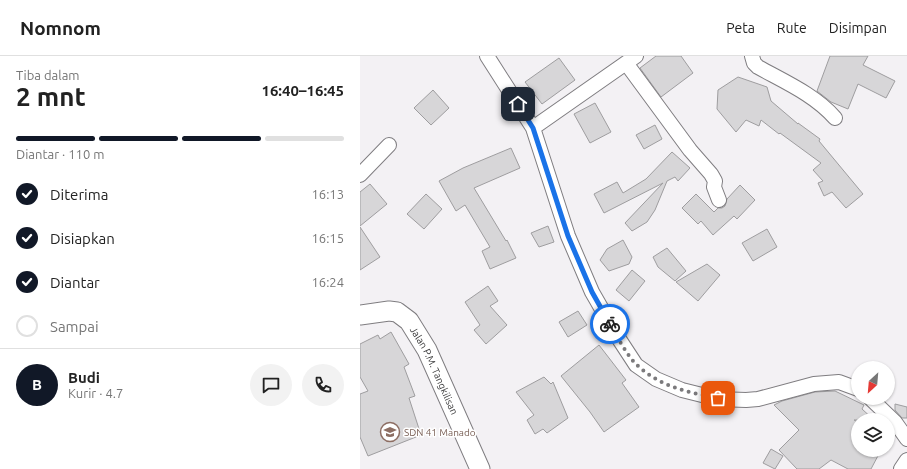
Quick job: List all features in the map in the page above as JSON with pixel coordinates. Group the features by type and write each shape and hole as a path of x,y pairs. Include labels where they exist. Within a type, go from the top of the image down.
{"street":[{"path":"487,56 533,128 568,236 589,285 619,339 636,365 656,379 682,390 718,398 746,400 758,399 814,384 839,382 851,386"},
{"path":"752,56 754,63 758,67 817,101 836,118"},
{"path":"533,128 631,59 690,150 711,174 715,181 714,187 719,200"},
{"path":"360,176 389,145"},
{"name":"Jalan P.M. Tangkilisan","path":"360,315 389,311 397,312 409,321 427,350 480,469"},
{"path":"877,405 895,422 907,438"},
{"path":"901,469 907,460"}],"building":[{"path":"656,56 681,56 693,73 661,97 640,68"},
{"path":"830,56 868,56 863,65 895,81 886,98 858,84 848,109 831,102 817,91"},
{"path":"559,58 575,80 542,104 525,82"},
{"path":"738,77 767,87 771,101 798,124 820,139 819,141 863,194 846,208 832,192 824,196 818,183 823,181 813,170 821,163 761,120 759,126 746,120 736,132 717,109 718,90"},
{"path":"433,90 449,108 431,125 414,108"},
{"path":"595,103 611,132 590,143 574,114"},
{"path":"655,125 662,139 644,149 636,135"},
{"path":"511,148 520,168 474,188 506,241 507,240 516,258 490,269 482,251 490,247 465,205 456,211 439,181 463,168"},
{"path":"672,152 690,168 678,181 675,177 667,181 655,210 647,222 632,231 625,223 663,183 604,213 594,194 617,182 623,193 646,179"},
{"path":"370,184 387,204 360,226 360,192"},
{"path":"740,185 755,200 737,219 734,216 713,235 701,221 698,224 682,208 696,194 714,212 718,208 725,206 727,199"},
{"path":"426,194 442,209 424,229 407,214"},
{"path":"548,226 554,242 539,247 531,233"},
{"path":"360,227 380,257 360,270"},
{"path":"767,229 777,247 753,261 742,243"},
{"path":"623,240 632,257 629,264 609,271 600,260 607,249"},
{"path":"667,248 686,271 675,281 658,267 653,257"},
{"path":"707,264 720,275 698,301 676,282"},
{"path":"632,270 645,281 629,301 616,290"},
{"path":"488,286 498,301 490,306 507,325 486,344 474,330 480,325 465,302"},
{"path":"578,311 587,325 568,337 559,322"},
{"path":"391,332 409,364 404,367 415,396 409,398 421,435 368,456 360,437 360,394 368,391 360,377 360,344 378,335 380,339"},
{"path":"599,345 626,380 622,383 639,407 604,432 561,376"},
{"path":"544,377 551,384 553,382 568,418 547,433 543,429 535,434 527,420 534,415 516,392"},
{"path":"835,391 851,399 851,405 864,405 862,409 866,413 851,413 851,457 877,457 871,469 848,469 831,460 819,469 797,469 779,450 799,430 774,405 782,401 815,392"},
{"path":"895,405 907,407 907,418 902,418 895,410"},
{"path":"771,449 783,456 775,469 763,463"}],"way so far":[{"path":"610,324 636,365 656,379 682,390 718,398"}],"place":[{"name":"SDN 41 Manado","path":"390,432"}],"route":[{"path":"518,104 533,128 568,236 592,292 610,324"}]}
